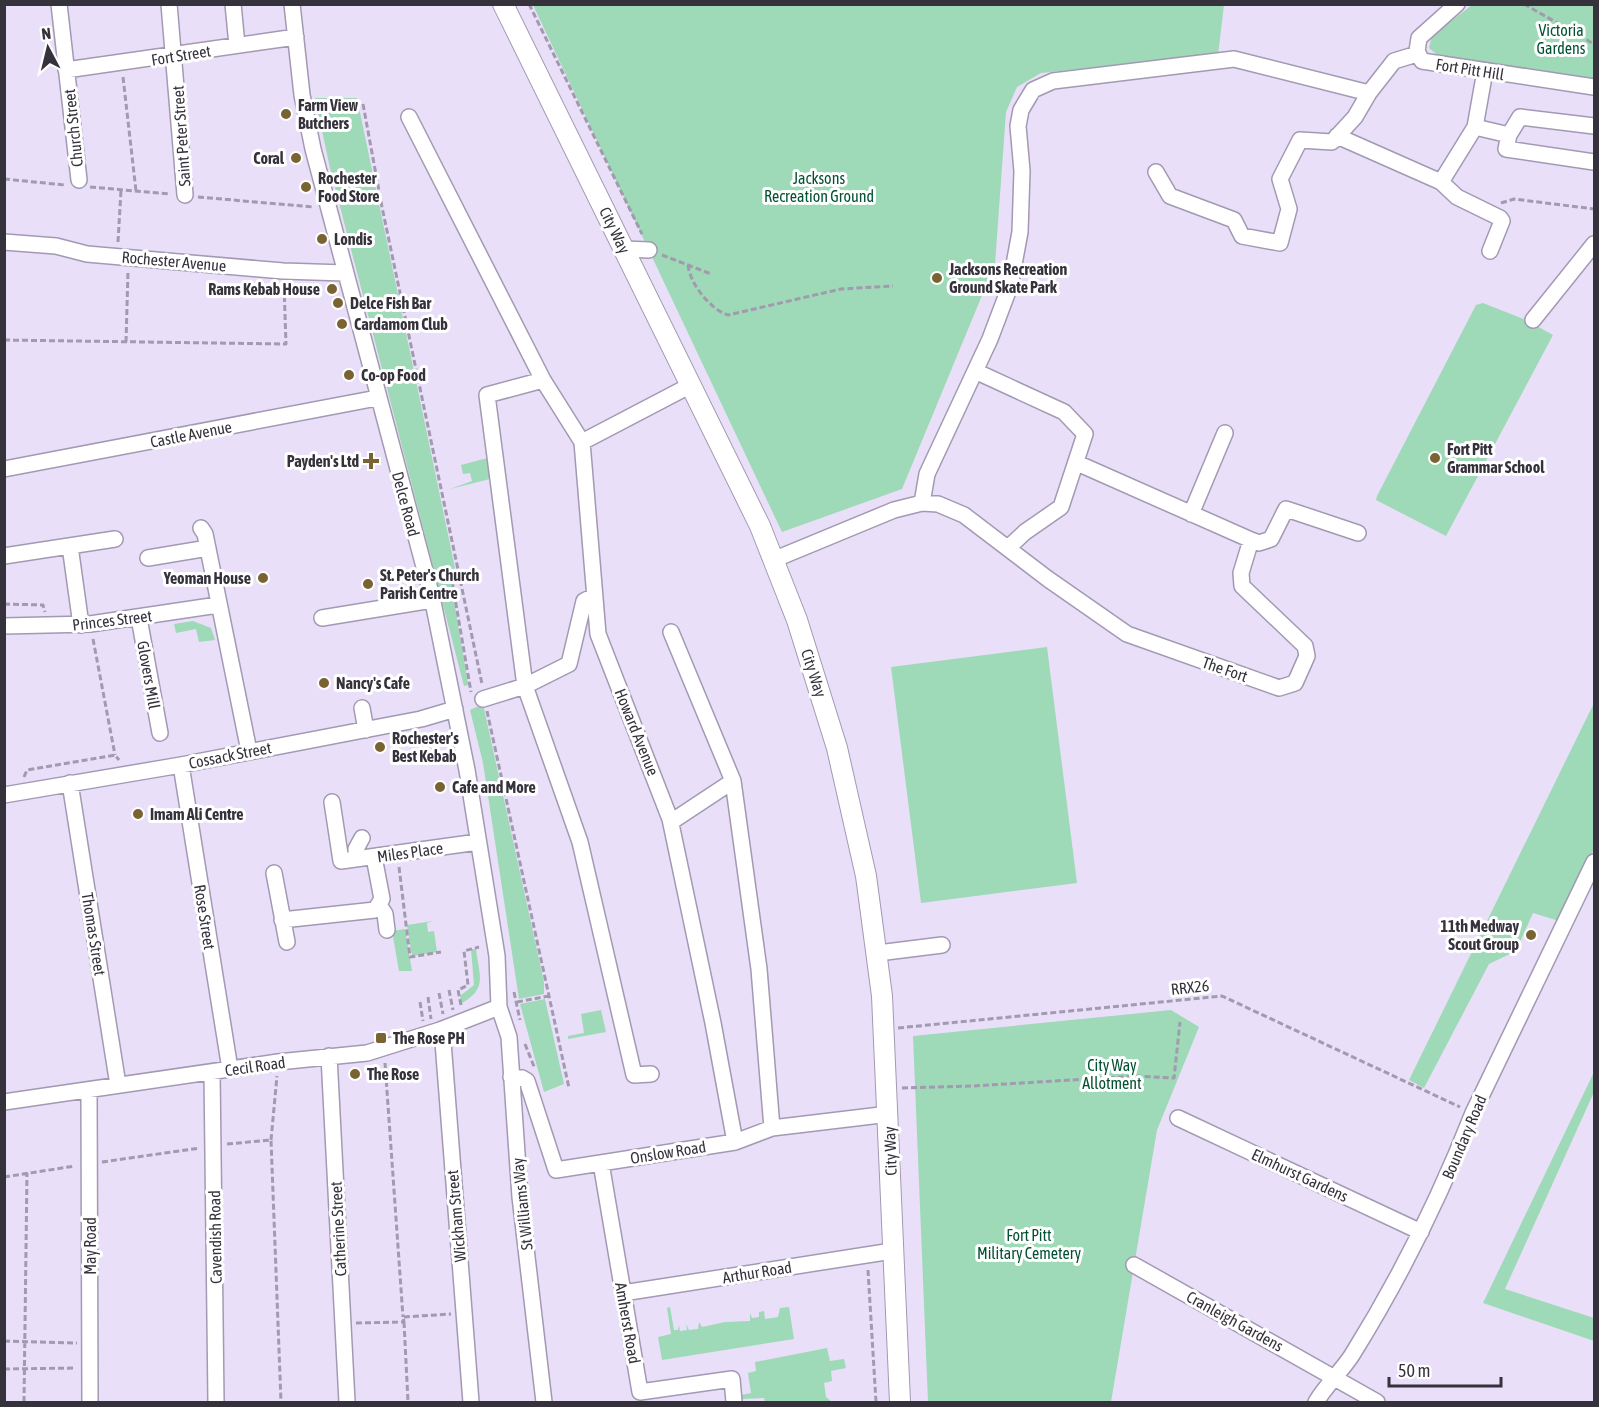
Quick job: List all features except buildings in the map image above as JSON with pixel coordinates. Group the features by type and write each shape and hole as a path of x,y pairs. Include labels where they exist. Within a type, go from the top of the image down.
{"main road":[{"name":"City Way","path":"503,4 691,385 773,560 808,655 837,748 860,846 878,953 888,1088 892,1251 900,1402"}],"street":[{"name":"Church Street","path":"59,4 79,184"},
{"name":"Saint Peter Street","path":"169,4 185,195"},
{"path":"233,4 237,45"},
{"name":"Delce Road","path":"292,4 303,99 328,208 432,600 455,709 497,960 499,1007"},
{"name":"Fort Pitt Hill","path":"1452,6 1422,34 1417,43 1417,54 1426,63 1594,87"},
{"name":"Fort Street","path":"66,70 121,64 296,37"},
{"path":"1156,172 1170,196 1234,220 1242,236 1280,243 1288,209 1280,179 1300,140 1332,142 1355,117 1369,93 1394,61 1417,54"},
{"path":"922,503 927,474 997,322 1013,275 1020,227 1022,171 1018,126 1026,99 1041,84 1234,59 1369,93"},
{"path":"1440,182 1475,127 1485,71"},
{"path":"409,117 543,380 582,442 691,385"},
{"path":"1594,126 1520,117 1509,135 1506,149 1594,162"},
{"path":"1475,127 1509,135"},
{"path":"1337,136 1440,182 1457,197 1486,210 1502,221 1490,251"},
{"name":"Rochester Avenue","path":"4,242 123,257 283,271 345,273"},
{"path":"1533,320 1594,244"},
{"path":"624,249 649,250"},
{"path":"975,370 1071,416 1085,435 1060,508 1025,532 1008,548"},
{"path":"543,380 487,395 525,686 580,842 634,1075 651,1074"},
{"name":"Castle Avenue","path":"4,469 377,398"},
{"path":"1191,514 1225,433"},
{"name":"Howard Avenue","path":"582,442 594,596 601,644 654,772 671,822 735,1142"},
{"path":"1077,463 1259,543 1271,538 1286,508 1358,533"},
{"name":"The Fort","path":"773,560 886,513 922,503 938,504 956,510 1127,634 1286,688 1300,677 1307,650 1294,633 1243,589 1241,573 1251,540"},
{"path":"201,528 208,548 249,752"},
{"path":"4,556 115,539"},
{"path":"70,546 86,629"},
{"path":"148,558 208,548"},
{"path":"479,698 525,686 570,662 584,601 594,596"},
{"path":"322,618 432,600"},
{"name":"Princes Street","path":"4,626 86,629 218,605"},
{"name":"Glovers Mill","path":"140,618 159,733"},
{"path":"671,632 733,781 759,969 772,1128"},
{"path":"362,708 366,730"},
{"name":"Cossack Street","path":"4,795 366,730 432,717 455,709"},
{"name":"Rose Street","path":"181,765 230,1069"},
{"path":"671,822 733,781"},
{"name":"Thomas Street","path":"70,783 118,1085"},
{"name":"Miles Place","path":"332,802 341,861 478,842"},
{"path":"357,859 356,849 362,838"},
{"path":"282,920 374,911 382,895 374,857"},
{"name":"Boundary Road","path":"1316,1402 1354,1352 1421,1232 1473,1113 1594,862"},
{"path":"274,873 287,942"},
{"path":"379,905 385,914 387,930"},
{"path":"878,953 942,945"},
{"name":"Cecil Road","path":"4,1102 279,1062 367,1053 436,1025 499,1007"},
{"name":"St Williams Way","path":"499,1007 507,1029 520,1197 544,1402"},
{"name":"Wickham Street","path":"436,1025 443,1042 471,1402"},
{"name":"Catherine Street","path":"328,1056 347,1402"},
{"name":"Cavendish Road","path":"212,1072 216,1402"},
{"name":"Onslow Road","path":"511,1077 522,1078 528,1083 555,1169 735,1142 772,1128 889,1114"},
{"name":"May Road","path":"89,1090 90,1402"},
{"name":"Elmhurst Gardens","path":"1178,1118 1421,1232"},
{"name":"Amherst Road","path":"601,1163 640,1392 732,1379 734,1402"},
{"name":"Arthur Road","path":"623,1293 892,1251"},
{"name":"Cranleigh Gardens","path":"1134,1265 1377,1402"}],"path":[{"path":"529,4 649,250 711,274"},
{"path":"1524,4 1594,44"},
{"path":"121,64 136,191"},
{"path":"363,104 382,207 458,570 479,698"},
{"path":"4,179 328,208"},
{"path":"122,190 126,342"},
{"path":"1486,210 1514,199 1594,209"},
{"path":"688,265 694,280 710,304 728,315 841,289 892,286"},
{"path":"4,340 286,344 283,271"},
{"path":"458,570 451,575 569,1088"},
{"path":"86,629 115,755"},
{"path":"398,862 410,957 441,952"},
{"path":"461,1005 458,990 468,985 464,951 478,945 482,952"},
{"path":"449,990 453,1010"},
{"path":"439,993 443,1014"},
{"path":"521,1027 517,1002 549,996"},
{"name":"RRX26","path":"885,1030 1222,996 1473,1113"},
{"path":"428,998 436,1025"},
{"path":"436,1025 443,1014 470,1001"},
{"path":"420,1002 423,1023 436,1025"},
{"path":"888,1088 972,1086 1136,1076 1174,1078 1179,1022"},
{"path":"524,1040 536,1072"},
{"path":"279,1062 271,1140 281,1402"},
{"path":"384,1063 408,1402"},
{"path":"4,1177 214,1146 271,1140"},
{"path":"24,1402 27,1173"},
{"path":"867,1254 876,1402"},
{"path":"403,1317 453,1314"},
{"path":"352,1324 404,1322"},
{"path":"4,1341 90,1343"},
{"path":"4,1369 90,1368"}],"green space":[{"name":"Jacksons Recreation Ground","path":"533,5 1224,5 1218,55 1041,73 1017,87 1006,112 995,264 902,489 782,532"},
{"name":"Victoria Gardens","path":"1472,5 1594,5 1594,79 1440,57 1429,48 1432,36"},
{"path":"315,98 357,98 455,568 449,572 469,689 468,685 464,686 330,168"},
{"path":"1483,303 1526,320 1553,335 1446,536 1376,500 1476,305"},
{"path":"491,457 494,478 450,489 472,481 470,473 463,474 461,465"},
{"path":"193,621 211,628 215,640 199,642 196,629 176,633 174,624"},
{"path":"1047,647 1077,883 921,903 891,667"},
{"path":"1594,703 1594,849 1559,921 1533,913 1516,951 1489,964 1424,1088 1409,1080"},
{"path":"483,704 544,982 544,994 519,999 483,763 470,710"},
{"path":"433,921 427,923 428,932 434,931 437,952 412,956 407,925"},
{"path":"405,929 412,971 399,971 392,931"},
{"path":"471,949 476,949 480,974 479,986 476,992 462,1003 460,996 474,985"},
{"path":"545,999 564,1084 544,1092 520,1004"},
{"path":"601,1010 606,1032 568,1039 568,1036 584,1033 581,1014"},
{"name":"Fort Pitt Military Cemetery","path":"1171,1010 1199,1027 1157,1130 1111,1402 928,1402 913,1036"},
{"path":"1594,1072 1594,1092 1505,1289 1594,1318 1594,1341 1483,1303"},
{"path":"670,1307 674,1330 678,1330 679,1325 680,1331 687,1330 686,1324 689,1330 698,1329 699,1322 702,1327 725,1322 750,1321 750,1313 752,1318 759,1317 759,1312 764,1311 765,1319 778,1317 780,1308 789,1307 794,1339 662,1360 658,1337 671,1334 667,1308"},
{"path":"827,1348 830,1361 844,1359 846,1368 831,1371 832,1381 824,1383 826,1397 832,1402 765,1402 764,1398 742,1399 741,1395 751,1393 748,1373 756,1371 755,1362"}],"place":[{"name":"Farm View Butchers","path":"286,114"},
{"name":"Coral","path":"296,158"},
{"name":"Rochester Food Store","path":"306,187"},
{"name":"Londis","path":"322,239"},
{"name":"Jacksons Recreation Ground Skate Park","path":"937,278"},
{"name":"Rams Kebab House","path":"332,289"},
{"name":"Delce Fish Bar","path":"338,303"},
{"name":"Cardamom Club","path":"342,324"},
{"name":"Co-op Food","path":"349,375"},
{"name":"Fort Pitt Grammar School","path":"1435,458"},
{"name":"Payden's Ltd","path":"371,461"},
{"name":"Yeoman House","path":"263,578"},
{"name":"St. Peter's Church Parish Centre","path":"368,584"},
{"name":"Nancy's Cafe","path":"324,683"},
{"name":"Rochester's Best Kebab","path":"380,747"},
{"name":"Cafe and More","path":"440,787"},
{"name":"Imam Ali Centre","path":"138,814"},
{"name":"11th Medway Scout Group","path":"1531,935"},
{"name":"The Rose PH","path":"381,1038"},
{"name":"The Rose","path":"355,1074"}],"park label":[{"name":"City Way Allotment","path":"1112,1074"}]}
